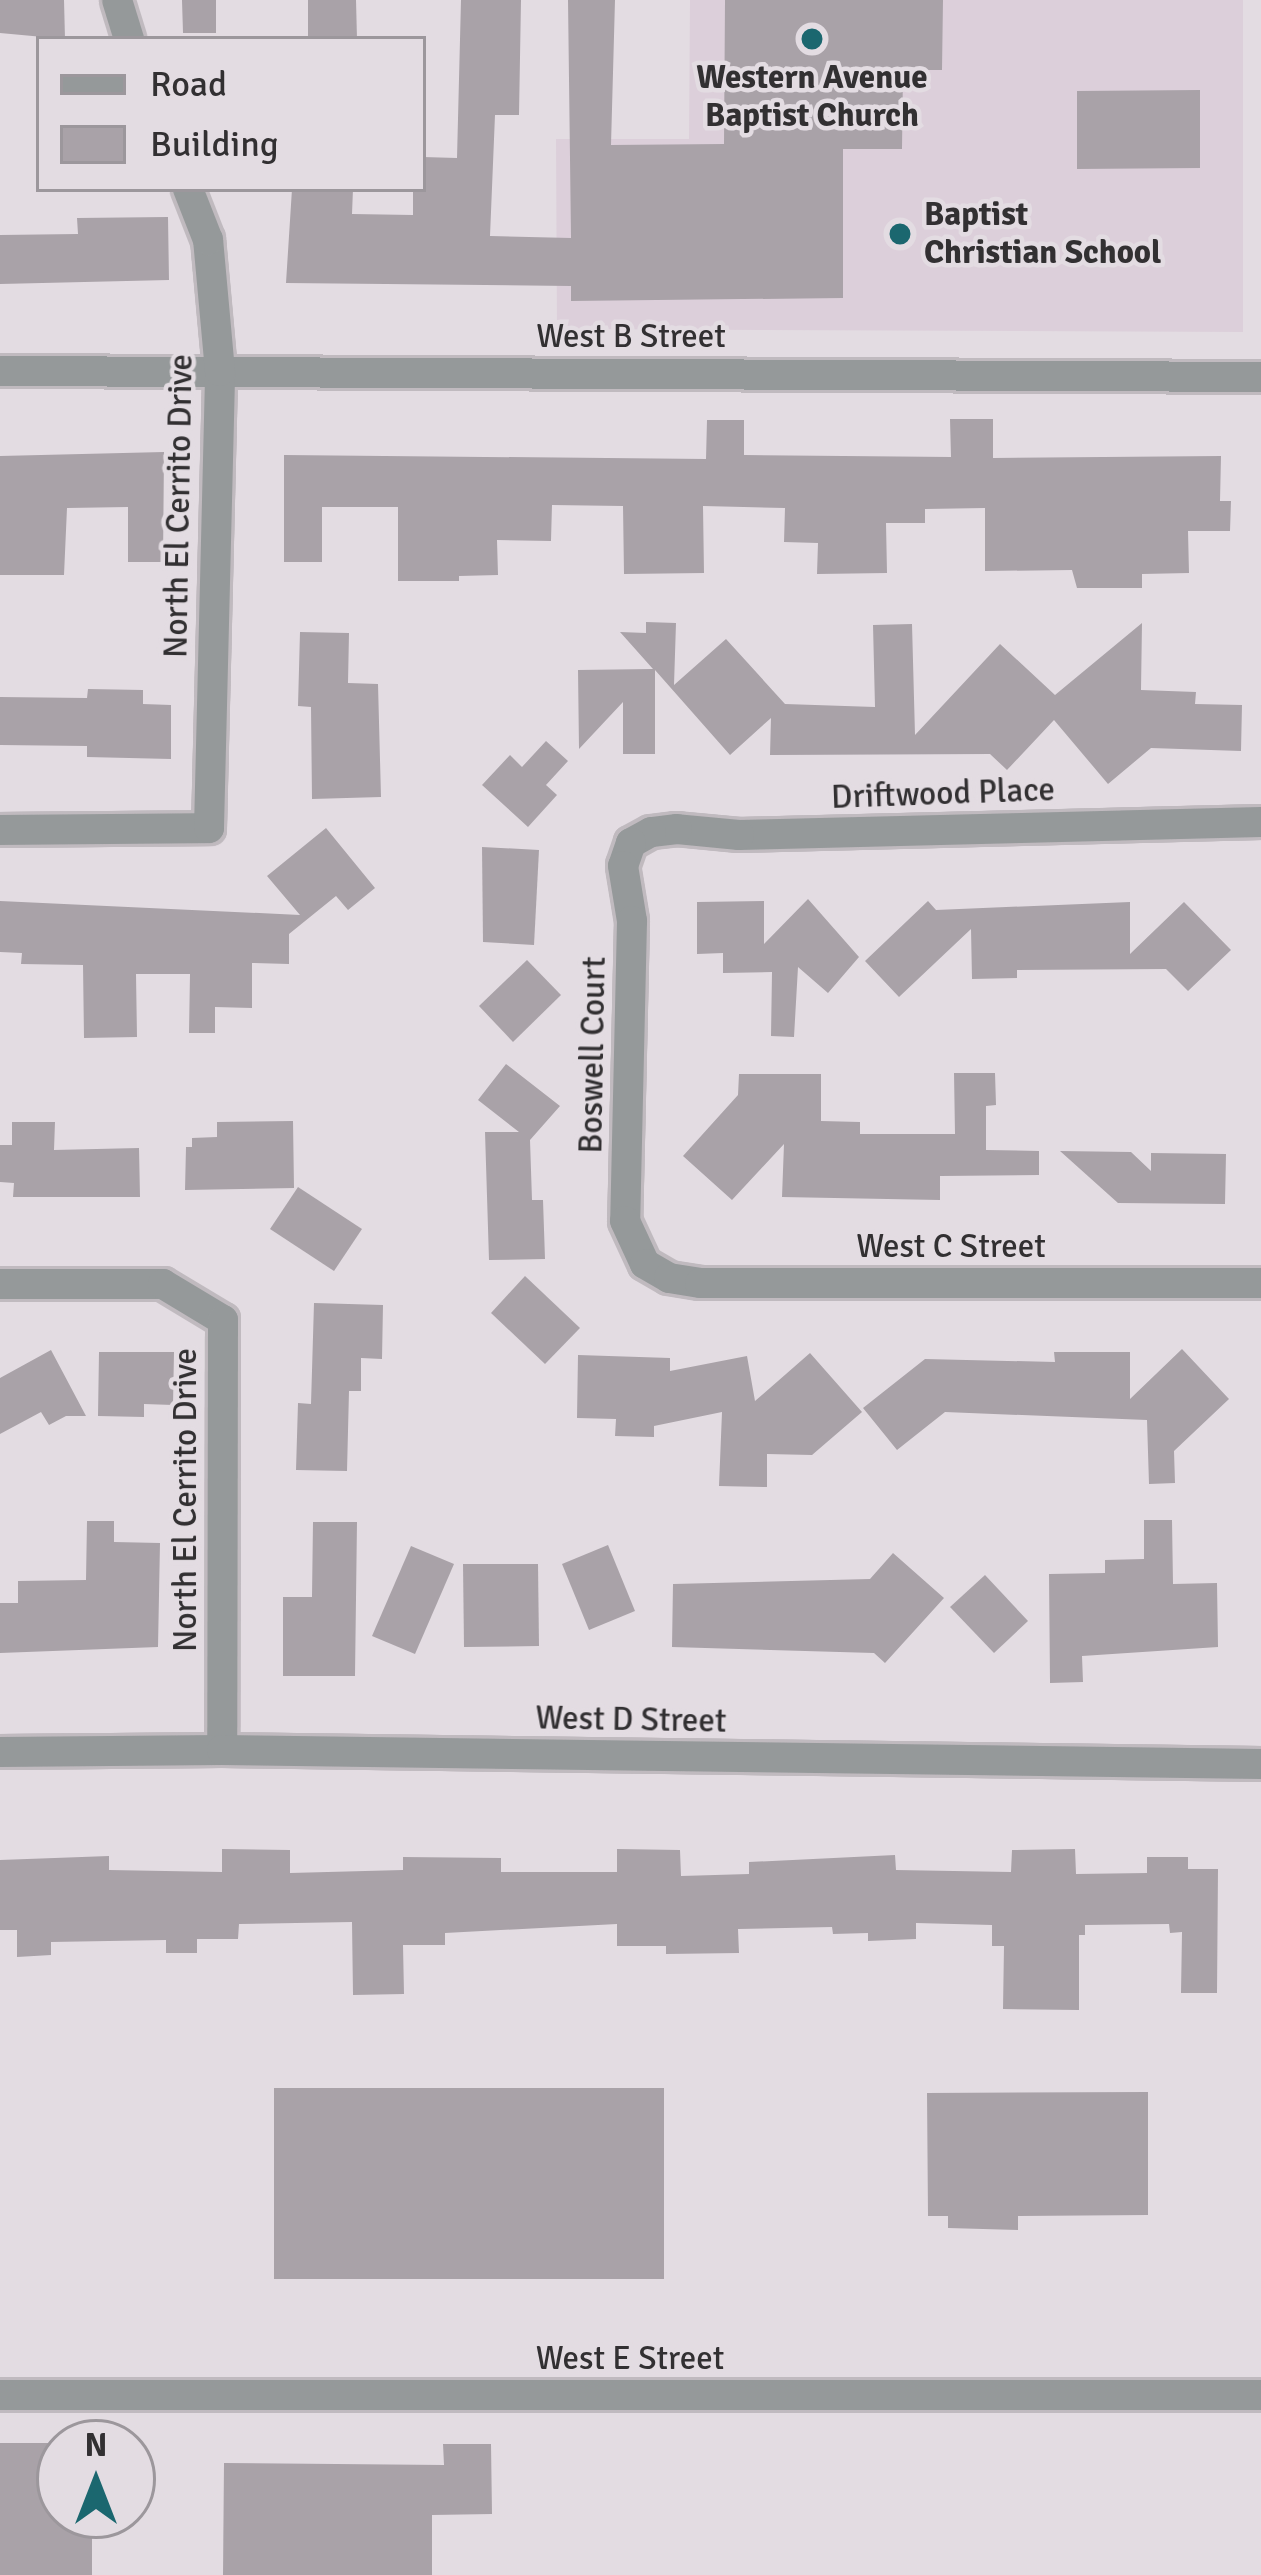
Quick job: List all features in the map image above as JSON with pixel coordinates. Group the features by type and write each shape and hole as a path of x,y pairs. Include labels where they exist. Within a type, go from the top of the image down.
{"street":[{"path":"117,0 128,36"},
{"name":"North El Cerrito Drive","path":"0,830 209,828 220,370 208,240 189,192"},
{"name":"West B Street","path":"0,370 1261,377"},
{"name":"Driftwood Place","path":"631,843 651,832 677,829 739,835 1261,821"},
{"name":"Boswell Court","path":"631,843 623,866 632,921 625,1221 644,1264"},
{"name":"West C Street","path":"644,1264 669,1278 700,1282 1261,1282"},
{"name":"North El Cerrito Drive","path":"0,1284 163,1284 223,1320 222,1750"},
{"name":"West D Street","path":"0,1753 222,1750 1261,1764"},
{"name":"West E Street","path":"0,2395 1261,2395"}],"shaded area":[{"name":"Baptist Christian School","path":"690,0 1243,0 1243,332 557,329 556,139 689,139"}],"building":[{"path":"0,0 64,0 65,36 0,33"},
{"path":"182,0 216,0 216,33 183,33"},
{"path":"308,0 356,0 357,36 308,36"},
{"path":"461,0 521,0 519,115 495,115 490,236 571,238 568,0 615,0 611,145 724,144 725,0 943,0 942,70 903,70 902,149 843,149 843,298 571,301 571,286 286,283 292,192 353,192 352,214 413,215 413,192 426,192 426,157 457,158"},
{"path":"1200,90 1200,168 1077,169 1077,91"},
{"path":"168,217 169,280 0,284 0,235 78,234 77,218"},
{"path":"950,419 993,419 993,458 1221,456 1220,501 1231,501 1230,531 1188,531 1189,573 1142,574 1142,588 1077,588 1072,570 985,571 985,508 925,509 925,523 886,523 887,573 817,574 818,543 784,542 785,508 703,506 704,573 624,574 623,506 552,505 551,541 497,540 498,575 459,576 459,581 398,581 398,507 322,507 322,562 284,562 284,455 706,459 707,420 744,420 744,455 951,457"},
{"path":"164,452 163,562 128,562 128,507 67,508 64,575 0,575 0,456"},
{"path":"646,622 676,623 674,685 726,639 785,704 875,707 873,625 912,624 915,735 1000,644 1055,695 1142,623 1141,690 1196,692 1195,704 1242,705 1241,751 1151,748 1108,784 1054,720 1007,770 990,754 770,755 771,718 730,755 655,670 655,754 623,754 623,702 579,749 578,670 653,669 620,632 646,633"},
{"path":"300,632 349,633 348,683 378,684 381,797 312,799 311,707 298,706"},
{"path":"88,689 143,690 143,704 171,705 171,759 87,757 87,746 0,745 0,697 87,698"},
{"path":"546,741 568,761 546,785 557,795 528,827 482,785 510,755 522,767"},
{"path":"326,828 375,888 348,910 336,896 289,934 289,964 252,963 252,1008 215,1007 215,1033 189,1033 190,974 136,974 137,1037 84,1038 83,965 21,964 22,953 0,952 0,901 300,915 267,876"},
{"path":"482,847 539,850 534,945 483,942"},
{"path":"808,899 859,957 828,993 798,967 794,1037 771,1036 772,972 723,973 723,953 697,954 697,902 764,901 764,944"},
{"path":"928,901 936,910 1130,902 1130,954 1184,902 1231,950 1188,991 1166,969 1017,970 1017,978 972,979 971,929 899,997 865,961"},
{"path":"527,960 561,995 513,1042 479,1006"},
{"path":"506,1064 560,1106 530,1140 532,1200 543,1200 545,1259 489,1260 485,1132 519,1132 478,1100"},
{"path":"954,1073 995,1073 996,1105 986,1106 986,1150 1039,1151 1039,1175 940,1176 940,1200 782,1197 784,1144 732,1200 683,1156 738,1095 739,1074 821,1074 821,1121 860,1122 860,1134 955,1134"},
{"path":"293,1121 294,1188 185,1190 186,1147 192,1147 192,1138 217,1137 217,1122"},
{"path":"12,1122 55,1122 54,1150 139,1148 140,1197 13,1197 14,1183 0,1182 0,1145 12,1145"},
{"path":"1060,1151 1131,1152 1151,1171 1151,1153 1226,1154 1225,1204 1118,1203"},
{"path":"298,1187 362,1229 334,1271 270,1229"},
{"path":"525,1276 580,1328 545,1364 491,1313"},
{"path":"314,1303 383,1305 382,1359 361,1358 361,1391 349,1391 347,1471 296,1470 298,1403 311,1404"},
{"path":"1182,1349 1229,1399 1174,1451 1175,1483 1149,1484 1147,1420 945,1412 897,1450 863,1408 925,1359 1055,1362 1054,1352 1130,1352 1130,1399"},
{"path":"51,1350 86,1416 66,1416 49,1425 41,1412 0,1434 0,1378"},
{"path":"99,1352 174,1352 173,1405 144,1404 144,1417 98,1416"},
{"path":"810,1353 862,1412 812,1455 767,1454 767,1487 719,1486 722,1412 654,1426 654,1437 615,1436 616,1419 577,1418 578,1355 670,1358 670,1371 747,1356 755,1401"},
{"path":"1144,1520 1172,1520 1173,1584 1217,1583 1218,1647 1082,1656 1083,1682 1050,1683 1049,1574 1105,1573 1105,1560 1144,1559"},
{"path":"87,1521 114,1521 114,1542 160,1543 158,1647 0,1653 0,1603 18,1603 18,1581 86,1580"},
{"path":"313,1522 357,1522 355,1676 283,1676 283,1597 312,1597"},
{"path":"608,1545 635,1611 589,1630 562,1564"},
{"path":"411,1546 454,1564 415,1654 372,1636"},
{"path":"893,1553 944,1598 885,1663 874,1653 672,1647 673,1584 870,1579"},
{"path":"463,1564 538,1564 539,1646 464,1647"},
{"path":"985,1575 1028,1621 994,1653 950,1607"},
{"path":"222,1849 290,1850 290,1873 403,1870 403,1857 501,1858 501,1872 617,1872 617,1849 680,1850 681,1876 749,1874 749,1862 895,1855 896,1870 1011,1872 1012,1850 1075,1849 1076,1874 1147,1873 1147,1857 1188,1857 1188,1869 1218,1869 1217,1993 1181,1993 1182,1932 1170,1933 1169,1924 1085,1925 1085,1935 1079,1935 1079,2010 1003,2009 1004,1946 992,1946 992,1925 916,1923 916,1939 868,1941 868,1933 833,1934 832,1927 738,1929 739,1953 666,1954 666,1946 617,1946 617,1924 445,1933 445,1945 403,1945 404,1994 353,1995 352,1922 239,1924 238,1939 197,1939 197,1953 166,1953 166,1940 51,1942 51,1955 17,1957 17,1930 0,1930 0,1860 109,1856 109,1870 222,1872"},
{"path":"274,2088 664,2088 664,2279 274,2279"},
{"path":"1148,2092 1148,2215 1018,2216 1018,2230 948,2228 948,2216 928,2216 927,2093"},
{"path":"0,2443 36,2443 36,2539 92,2539 92,2575 0,2575"},
{"path":"443,2444 491,2444 492,2514 432,2515 432,2575 223,2575 224,2463 444,2465"}],"place":[{"name":"Western Avenue Baptist Church","path":"812,39"},
{"name":"Baptist Christian School","path":"900,234"}]}
